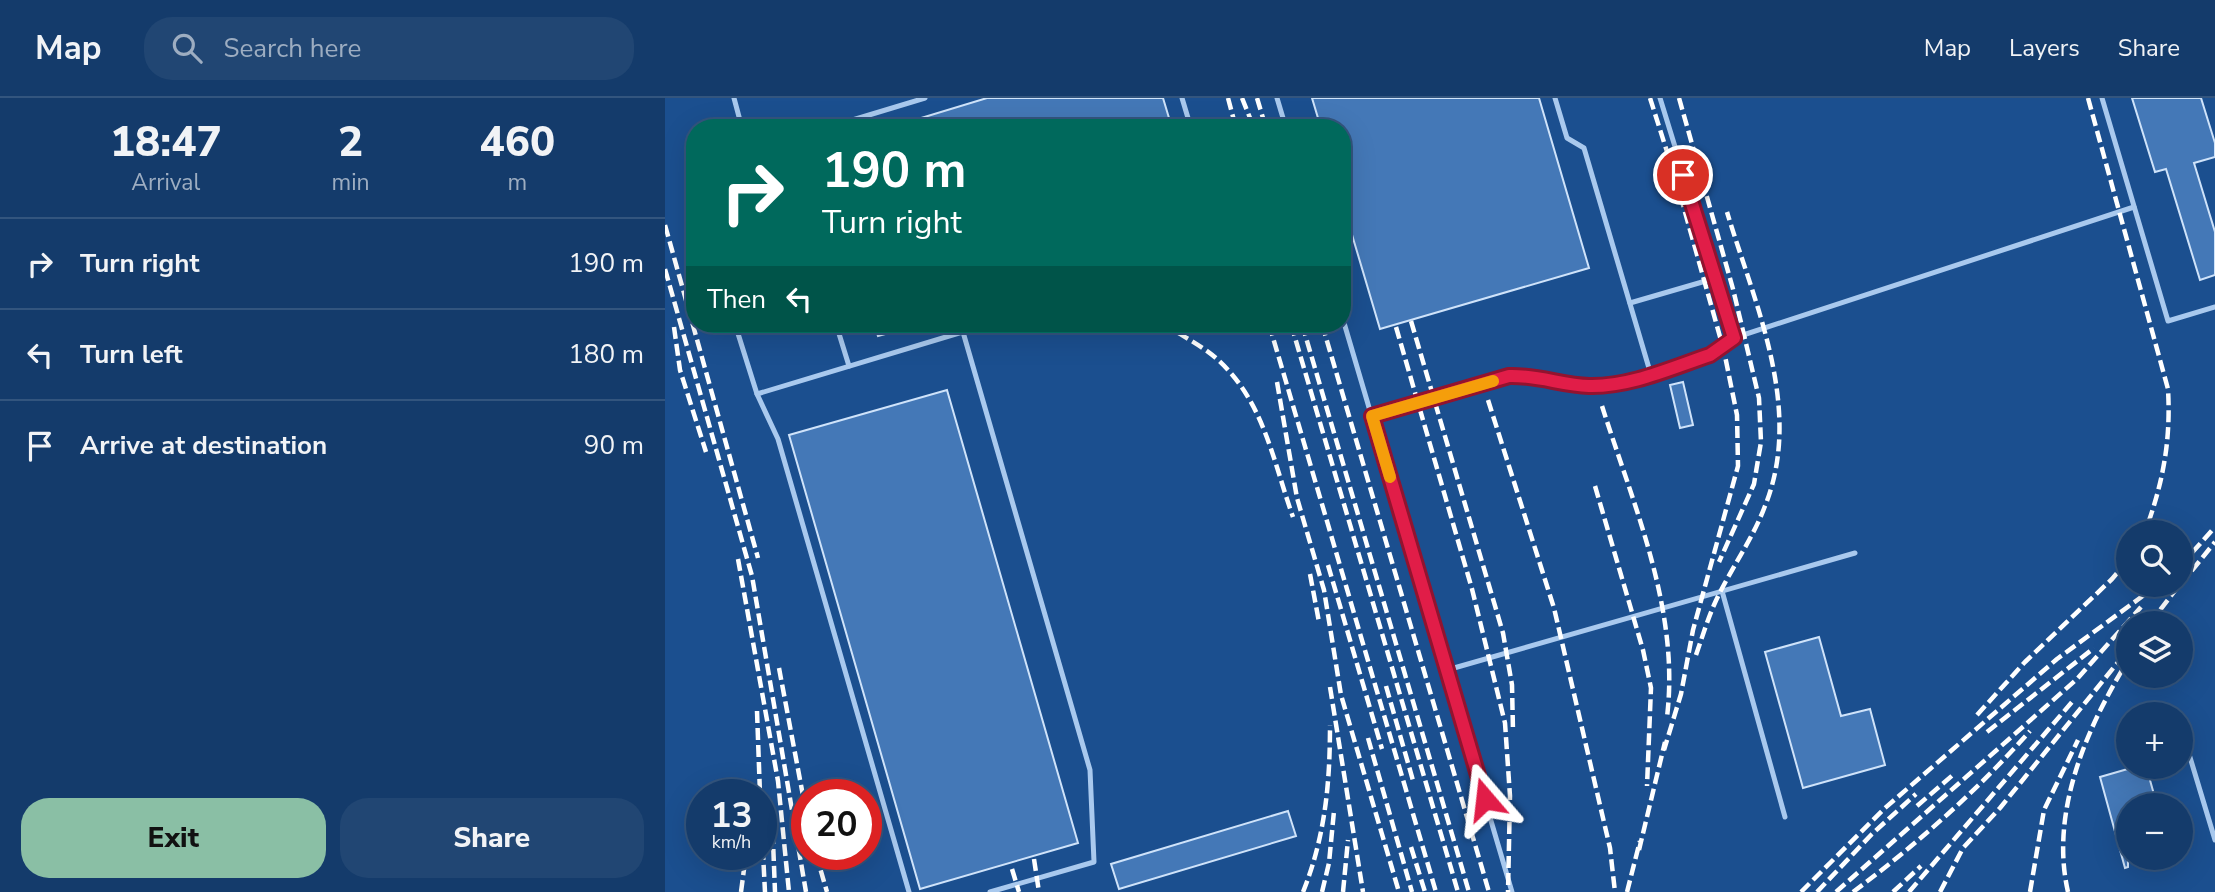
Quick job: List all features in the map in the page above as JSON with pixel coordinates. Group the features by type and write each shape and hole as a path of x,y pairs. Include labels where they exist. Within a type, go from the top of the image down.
{"lane":[{"path":"734,98 740,119"},
{"path":"856,119 925,98"},
{"path":"1182,98 1188,119"},
{"path":"1277,98 1283,119"},
{"path":"1555,98 1567,138 1584,148 1651,375"},
{"path":"1660,98 1734,338"},
{"path":"2102,98 2168,321 2215,307"},
{"path":"1372,416 1509,376 1531,375 1588,386 1621,384 1710,355 1734,338 2134,207"},
{"path":"1630,303 1716,278"},
{"path":"738,333 757,394 778,439 909,892"},
{"path":"839,333 849,366"},
{"path":"757,394 960,333"},
{"path":"963,333 1090,770 1094,862 991,892"},
{"path":"1347,333 1512,892"},
{"path":"1447,670 1855,553"},
{"path":"1722,592 1785,817"},
{"path":"2193,767 2215,840"}],"building":[{"path":"987,98 1163,98 1169,119 918,119"},
{"path":"1312,98 1539,98 1589,268 1380,329 1351,231 1351,119 1318,119"},
{"path":"2132,98 2201,98 2215,143 2215,157 2194,163 2215,232 2215,275 2200,280 2166,169 2155,172"},
{"path":"1683,382 1693,425 1680,428 1670,385"},
{"path":"947,390 1078,843 920,889 789,435"},
{"path":"1819,637 1841,716 1870,709 1885,765 1803,788 1765,652"},
{"path":"2116,772 2116,779 2150,779 2154,793 2116,793 2116,835 2100,777"},
{"path":"1288,811 1296,836 1119,889 1111,864"}],"railway":[{"path":"1228,98 1234,119"},
{"path":"1242,98 1250,119"},
{"path":"1257,98 1263,119"},
{"path":"1650,98 1724,351 1737,415 1738,466 1693,630 1681,694 1664,750"},
{"path":"1679,98 1733,289 1759,398 1761,442 1754,484 1719,562"},
{"path":"2088,98 2168,389 2164,462 2149,520"},
{"path":"1696,655 1714,605 1765,506 1776,469 1779,432 1771,358 1762,320 1727,212"},
{"path":"665,225 686,300"},
{"path":"665,269 752,576 806,892"},
{"path":"1411,321 1503,633 1512,685 1513,731"},
{"path":"674,327 680,370 706,452"},
{"path":"1396,327 1472,589 1505,723 1510,796 1508,892"},
{"path":"695,333 758,558"},
{"path":"1178,333 1217,359 1246,394 1273,453 1293,517"},
{"path":"1272,333 1436,892"},
{"path":"1294,333 1458,892"},
{"path":"1305,333 1469,892"},
{"path":"1325,333 1489,892"},
{"path":"1277,382 1297,498 1324,590 1341,695 1399,892"},
{"path":"1488,400 1554,608 1610,848 1615,892"},
{"path":"1602,406 1640,521 1661,598 1667,637 1667,717"},
{"path":"1595,486 1643,650 1651,688 1647,786"},
{"path":"2193,552 2215,527"},
{"path":"2193,569 2215,542"},
{"path":"738,559 778,781 789,892"},
{"path":"1328,565 1382,749"},
{"path":"1310,574 1319,622"},
{"path":"1977,715 2025,662 2116,574"},
{"path":"1801,892 1885,808 2057,659 2141,597"},
{"path":"2159,611 2170,597"},
{"path":"1836,892 2077,679 2141,607"},
{"path":"1987,732 2094,648"},
{"path":"1940,892 1963,848 2000,808 2116,665"},
{"path":"779,668 800,779"},
{"path":"2068,892 2064,863 2068,804 2084,746 2116,681"},
{"path":"1386,686 1414,784"},
{"path":"1330,687 1363,892"},
{"path":"1909,892 2072,702"},
{"path":"757,711 759,779"},
{"path":"1303,892 1317,851 1325,810 1330,725"},
{"path":"1853,892 1946,816 2030,731"},
{"path":"1368,738 1412,892"},
{"path":"2030,892 2044,810 2078,740"},
{"path":"1639,850 1665,742"},
{"path":"1917,806 1954,774"},
{"path":"1817,892 1872,834 1916,794"},
{"path":"1322,892 1329,863 1334,811"},
{"path":"1343,892 1348,840"},
{"path":"1627,892 1640,841"},
{"path":"1411,847 1425,892"},
{"path":"1034,859 1039,892"},
{"path":"1893,892 1921,866"},
{"path":"1012,869 1019,892"},
{"path":"741,892 744,870"},
{"path":"764,870 765,892"},
{"path":"774,870 775,892"},
{"path":"821,870 827,892"}],"slow traffic":[{"path":"1390,477 1372,416 1493,381"}],"route":[{"path":"1485,799 1372,416 1509,376 1531,375 1588,386 1621,384 1710,355 1723,348 1734,338 1683,175"}]}
